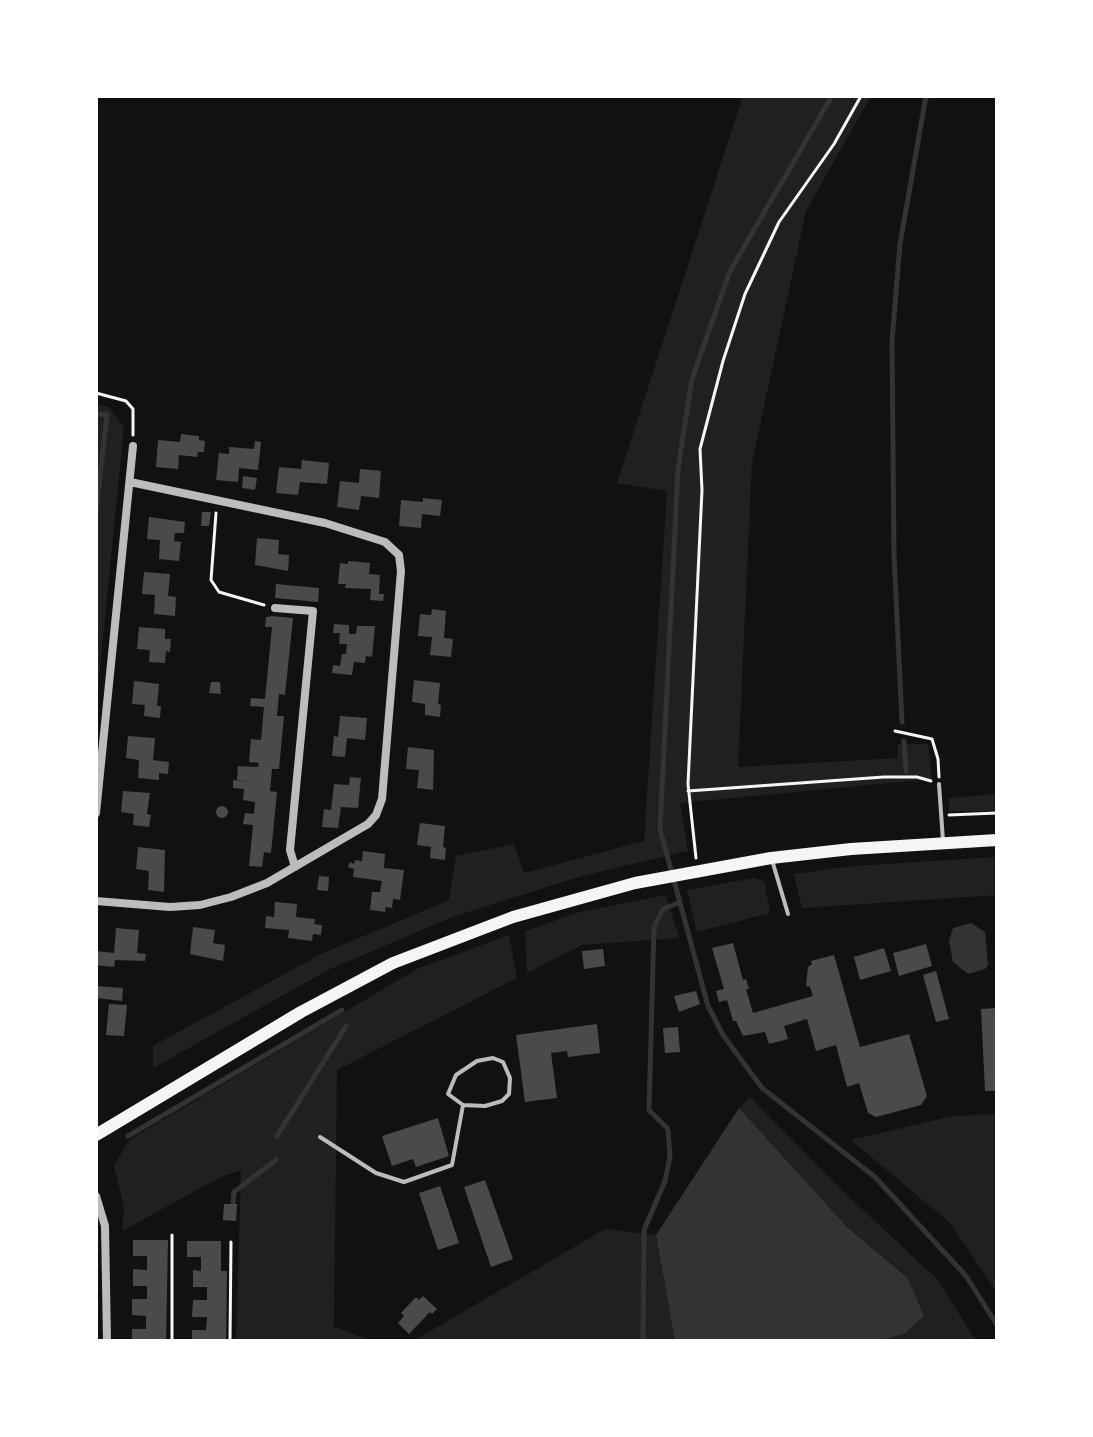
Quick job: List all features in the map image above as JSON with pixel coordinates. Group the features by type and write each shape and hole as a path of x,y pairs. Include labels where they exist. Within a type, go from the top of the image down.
{"main road":[{"path":"96,1135 301,1012 393,963 513,917 635,883 771,858 997,840"}],"street":[{"path":"96,813 133,446"},
{"path":"96,901 170,907 200,905 231,897 267,883 368,824 376,815 382,799 401,571 399,555 385,542 325,523 130,482"},
{"path":"275,608 313,611 290,850 295,867"},
{"path":"96,1196 105,1226 107,1341"}],"lane":[{"path":"939,784 943,843"},
{"path":"771,858 788,914"},
{"path":"493,1058 503,1062 510,1078 509,1094 502,1101 485,1106 463,1105 448,1094 456,1075 477,1061 493,1058"},
{"path":"320,1137 376,1173 404,1182 452,1165 463,1105"}],"path":[{"path":"698,870 688,791 702,490 700,449 723,361 745,294 779,222 834,144 861,96"},
{"path":"96,393 126,401 133,409 133,446"},
{"path":"217,501 211,580 219,592 275,608"},
{"path":"688,791 884,777 917,777 939,784 938,759 932,739 895,731"},
{"path":"941,815 997,813"},
{"path":"172,1235 172,1341"},
{"path":"230,1341 231,1242"}],"shaded area":[{"path":"743,96 871,96 806,211 752,462 738,767 898,758 898,744 928,744 932,779 680,803 688,851 582,876 452,917 330,969 153,1068 153,1046 321,954 449,900 456,856 514,844 524,873 644,841 667,491 617,483"},
{"path":"96,404 109,407 124,427 96,707"},
{"path":"997,794 997,811 949,811 949,798"},
{"path":"997,857 997,895 802,908 794,874 853,866"},
{"path":"754,878 764,881 770,913 697,932 687,890"},
{"path":"666,895 679,938 582,945 527,973 525,931 580,912"},
{"path":"971,923 985,932 988,965 985,969 968,974 953,962 949,941 953,928"},
{"path":"509,935 517,978 337,1070 334,1326 371,1341 236,1341 241,1170 221,1177 122,1231 124,1208 114,1166 129,1140 417,969"},
{"path":"750,1097 848,1196 938,1280 976,1341 877,1341 904,1334 908,1277 847,1227 739,1108"},
{"path":"739,1108 847,1227 907,1277 924,1316 904,1334 877,1341 675,1341 656,1235"},
{"path":"997,1114 997,1293 950,1223 851,1140 953,1116"},
{"path":"605,1229 656,1235 675,1341 413,1341"}],"building":[{"path":"181,434 199,436 199,440 205,441 204,452 198,452 197,457 179,455 178,469 156,467 158,440 180,442"},
{"path":"255,441 261,442 258,470 239,468 238,482 216,480 219,453 229,454 229,447 254,449"},
{"path":"302,460 329,463 327,484 300,482 298,495 276,493 279,467 301,469"},
{"path":"360,469 381,471 379,498 361,496 359,510 337,507 340,481 359,483"},
{"path":"243,476 257,478 255,490 242,488"},
{"path":"423,498 442,500 440,516 422,514 421,528 399,526 401,500 423,502"},
{"path":"202,512 211,512 209,526 201,526"},
{"path":"149,517 185,522 184,533 175,533 174,541 181,542 179,561 159,559 160,540 147,539"},
{"path":"257,538 279,540 278,554 289,555 288,571 255,565"},
{"path":"348,561 370,563 369,574 380,575 379,594 384,594 383,601 370,600 371,589 345,588 346,584 338,584 340,563 348,564"},
{"path":"144,572 170,574 168,596 176,597 175,616 154,614 155,595 142,594"},
{"path":"276,584 319,588 318,602 275,598"},
{"path":"432,609 446,611 444,638 453,639 451,657 430,655 432,637 418,636 420,614 431,615"},
{"path":"266,617 293,618 285,695 279,694 277,716 284,716 279,769 272,769 270,791 277,792 271,853 264,852 262,867 249,866 253,825 243,824 245,813 254,814 255,802 243,800 244,789 233,788 233,780 257,783 237,780 238,766 258,767 259,763 249,762 251,739 261,740 264,707 250,706 251,698 265,699 272,627 265,627"},
{"path":"334,624 349,625 349,634 356,634 357,626 375,626 372,657 366,656 365,663 354,662 352,675 332,673 333,665 340,666 347,644 339,644 340,633 333,633"},
{"path":"139,627 165,629 165,639 171,639 165,663 149,662 150,650 137,649"},
{"path":"414,680 440,683 440,717 425,715 425,704 412,702"},
{"path":"134,681 159,684 157,706 161,706 160,718 144,716 145,705 132,704"},
{"path":"211,682 220,682 221,694 209,693"},
{"path":"340,716 367,718 365,740 347,738 345,757 332,756"},
{"path":"128,736 155,738 153,760 169,762 168,774 159,773 159,780 138,778 139,760 126,758"},
{"path":"408,747 434,750 433,790 417,788 419,770 406,769"},
{"path":"350,777 361,778 358,808 341,807 338,828 322,827 324,809 331,810 334,784 349,785"},
{"path":"123,791 150,793 149,827 133,825 134,814 121,812"},
{"path":"222,806 228,812 222,818 216,812"},
{"path":"420,823 445,826 445,860 430,858 431,847 417,845"},
{"path":"138,847 165,850 164,892 148,890 149,871 136,869"},
{"path":"363,851 385,854 384,868 404,870 400,900 393,899 392,908 386,907 385,912 370,910 372,892 380,892 382,881 353,877 354,869 348,867 350,862 362,861"},
{"path":"319,876 329,877 328,891 317,890"},
{"path":"275,902 297,904 296,917 315,919 314,924 322,925 321,935 313,934 312,941 288,938 289,930 265,928 266,916 274,917"},
{"path":"193,927 215,930 213,943 225,945 223,961 190,954"},
{"path":"116,928 139,930 137,953 146,954 145,961 115,960 114,967 96,965 96,951 114,953"},
{"path":"733,943 743,980 746,979 749,989 746,989 753,1013 813,996 810,987 806,986 811,961 834,955 860,1047 909,1034 927,1096 921,1105 876,1117 868,1113 859,1083 847,1087 836,1045 816,1051 807,1019 784,1026 788,1039 769,1044 765,1032 743,1036 736,1021 733,1021 727,1000 719,1002 716,991 724,989 712,948"},
{"path":"926,944 932,966 899,976 893,953"},
{"path":"884,948 891,971 860,980 854,957"},
{"path":"603,949 605,966 584,969 582,951"},
{"path":"936,971 949,1019 936,1022 923,975"},
{"path":"96,986 123,988 122,1001 96,998"},
{"path":"696,991 700,1004 679,1012 674,996"},
{"path":"109,1004 127,1005 124,1036 106,1035"},
{"path":"997,1008 997,1091 985,1091 981,1009"},
{"path":"597,1024 600,1053 568,1057 567,1051 551,1053 557,1098 525,1102 516,1035"},
{"path":"678,1027 680,1052 665,1053 663,1028"},
{"path":"438,1118 449,1156 416,1167 413,1159 392,1166 382,1136"},
{"path":"485,1180 513,1259 491,1267 464,1187"},
{"path":"440,1186 459,1243 438,1250 419,1193"},
{"path":"224,1204 237,1204 236,1221 223,1220"},
{"path":"133,1240 168,1240 166,1341 132,1341 132,1329 146,1329 146,1316 132,1315 132,1299 147,1299 147,1286 133,1286 133,1269 147,1270 147,1256 133,1256"},
{"path":"187,1241 221,1241 221,1271 227,1271 226,1341 192,1341 192,1330 206,1330 207,1317 192,1317 193,1300 207,1300 207,1287 193,1287 193,1270 201,1271 201,1257 187,1257"},
{"path":"423,1296 437,1309 432,1314 430,1312 409,1334 398,1323 404,1316 401,1313 416,1297 419,1300"}],"waterway":[{"path":"832,96 730,271 692,379 678,469 660,829 708,1006 723,1035 762,1088 875,1177 966,1276 997,1325"},
{"path":"902,722 894,555 892,341 900,244 926,96"},
{"path":"96,511 107,415 98,414"},
{"path":"904,741 906,771"},
{"path":"643,1341 644,1230 665,1181 670,1157 668,1129 649,1110 654,927 663,909 678,903"},
{"path":"128,1136 342,1010"},
{"path":"277,1136 346,1026"},
{"path":"233,1203 234,1192 276,1160"}]}
